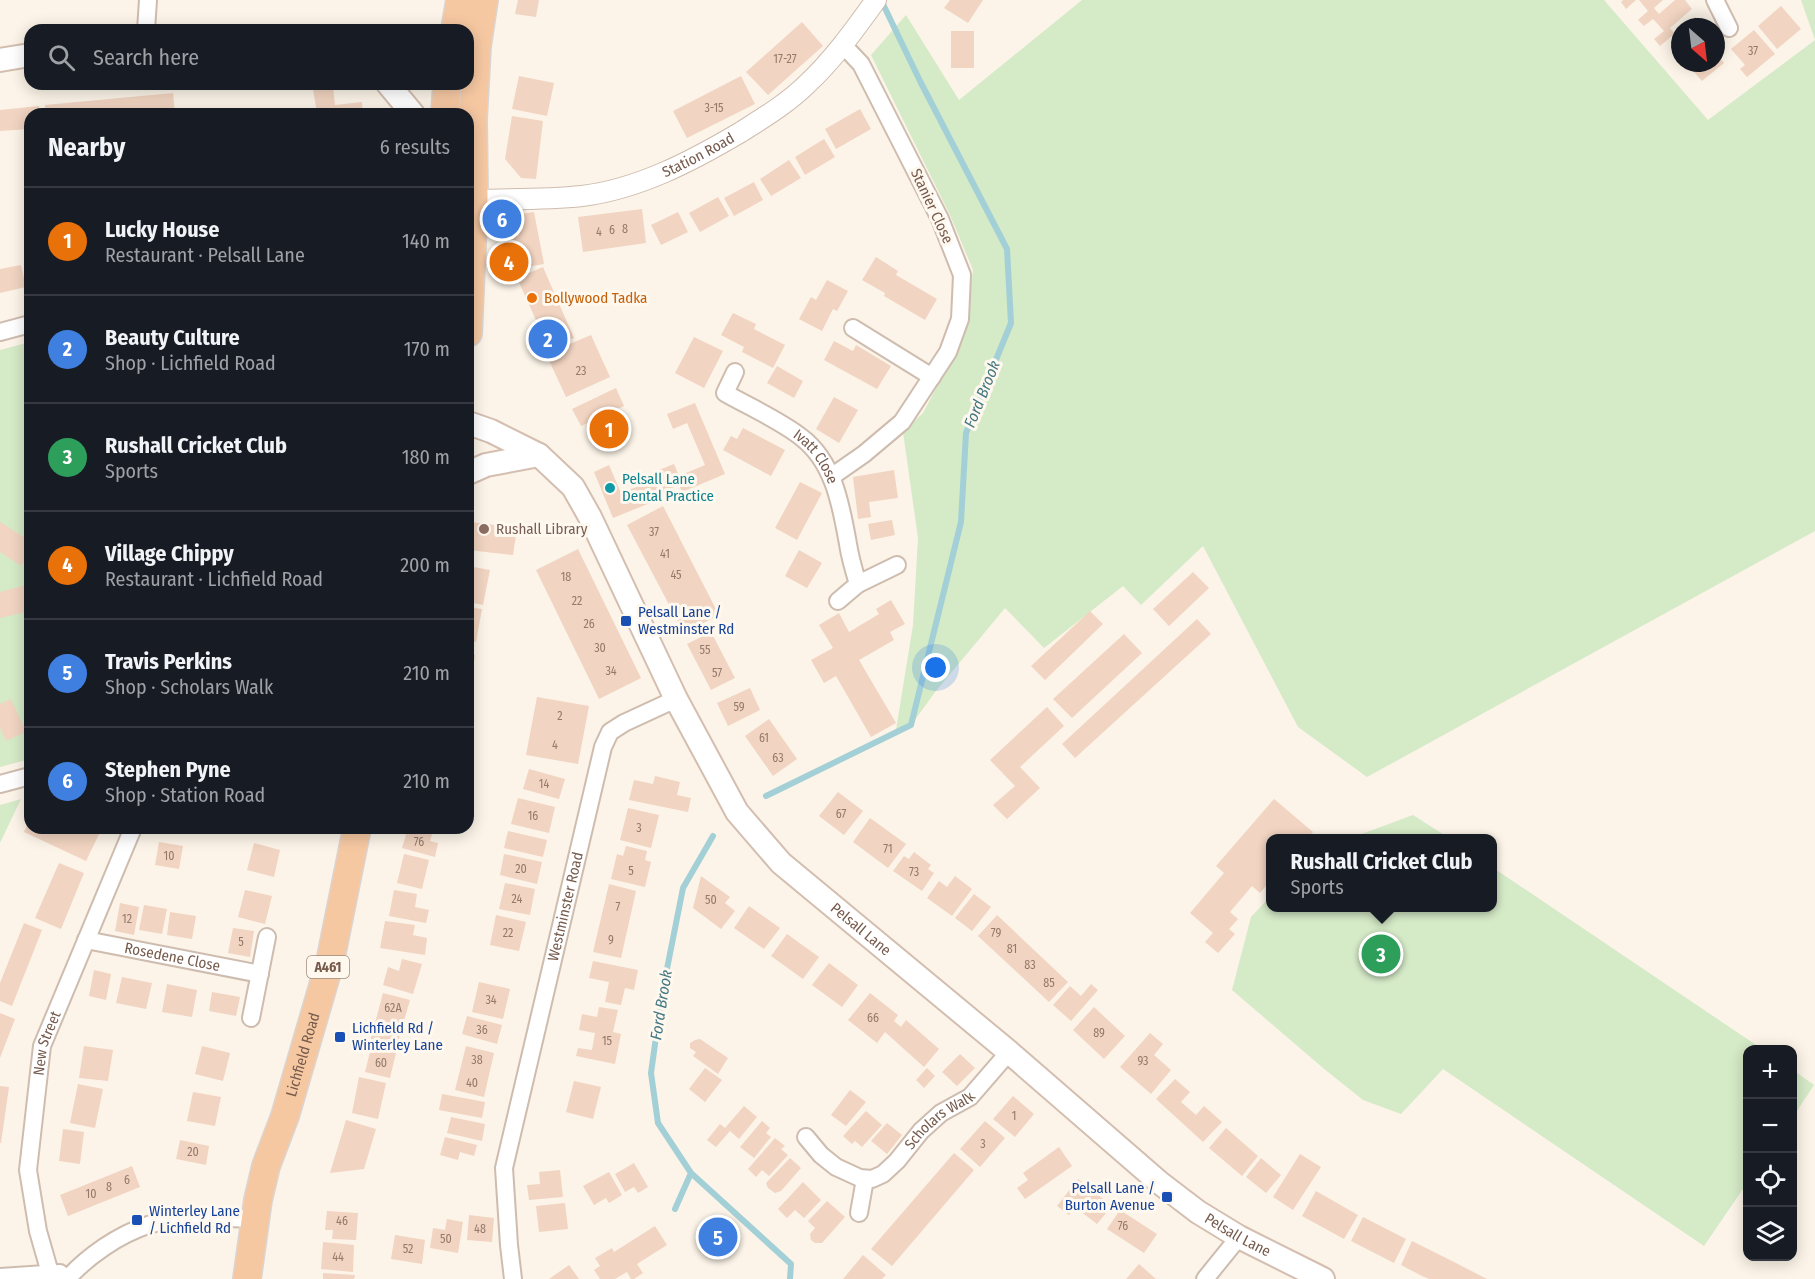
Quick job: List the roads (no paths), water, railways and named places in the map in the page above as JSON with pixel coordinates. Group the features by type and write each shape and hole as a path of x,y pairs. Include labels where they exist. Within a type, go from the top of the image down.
{"highway":[{"path":"456,24 460,0"},
{"path":"474,78 484,0"},
{"path":"471,108 473,90"},
{"name":"Lichfield Road","path":"247,1279 255,1219 266,1166 285,1116 330,962 356,834"}],"main road":[{"path":"0,60 24,56"},
{"path":"393,90 408,108"},
{"path":"441,93 457,108"},
{"name":"Pelsall Lane","path":"474,425 491,430 539,455 567,480 582,502 676,699 737,813 781,863 1009,1052 1160,1183 1198,1212 1239,1237 1323,1279"},
{"path":"474,470 486,465 539,455"}],"street":[{"path":"146,24 148,0"},
{"name":"Station Road","path":"474,200 582,196 630,186 658,175 716,146 765,117 807,85 843,45 876,0"},
{"path":"1717,0 1729,28"},
{"name":"Stanier Close","path":"831,477 864,454 902,422 932,377 948,352 960,319 962,275 940,219 861,64 843,45"},
{"path":"0,332 24,326"},
{"path":"853,328 932,377"},
{"name":"Ivatt Close","path":"735,372 725,393 801,437 821,458 831,477 843,511 848,546 858,584"},
{"path":"838,601 858,584 897,565"},
{"name":"Westminster Road","path":"513,1279 504,1168 603,747 610,732 676,699"},
{"path":"0,784 24,778"},
{"name":"New Street","path":"50,1273 38,1231 28,1170 42,1046 130,834"},
{"path":"251,1018 267,937"},
{"name":"Rosedene Close","path":"86,940 260,974"},
{"name":"Scholars Walk","path":"865,1179 872,1179 883,1174 897,1161 921,1131 941,1113 970,1097 1009,1052"},
{"path":"807,1137 821,1155 836,1167 865,1179 859,1214"},
{"path":"0,1277 57,1272 68,1278 108,1245 149,1225 208,1217 255,1219"},
{"path":"1205,1279 1239,1237"}],"waterway":[{"name":"Ford Brook","path":"766,796 911,725 961,522 966,433 1011,323 1007,249 881,0"},
{"name":"Ford Brook","path":"675,1209 691,1173 658,1123 651,1073 662,994 683,888 713,836"},
{"name":"Ford Brook","path":"691,1173 791,1264 790,1279"}],"place":[{"name":"Stephen Pyne","path":"502,219"},
{"name":"Village Chippy","path":"509,262"},
{"name":"Bollywood Tadka","path":"532,298"},
{"name":"Beauty Culture","path":"548,339"},
{"name":"Lucky House","path":"609,429"},
{"name":"Pelsall Lane Dental Practice","path":"610,488"},
{"name":"Rushall Library","path":"484,529"},
{"name":"Pelsall Lane / Westminster Rd","path":"626,621"},
{"name":"Rushall Cricket Club","path":"1381,954"},
{"name":"Lichfield Rd / Winterley Lane","path":"340,1037"},
{"name":"Pelsall Lane / Burton Avenue","path":"1167,1197"},
{"name":"Winterley Lane / Lichfield Rd","path":"137,1220"},
{"name":"Travis Perkins","path":"718,1237"}]}
